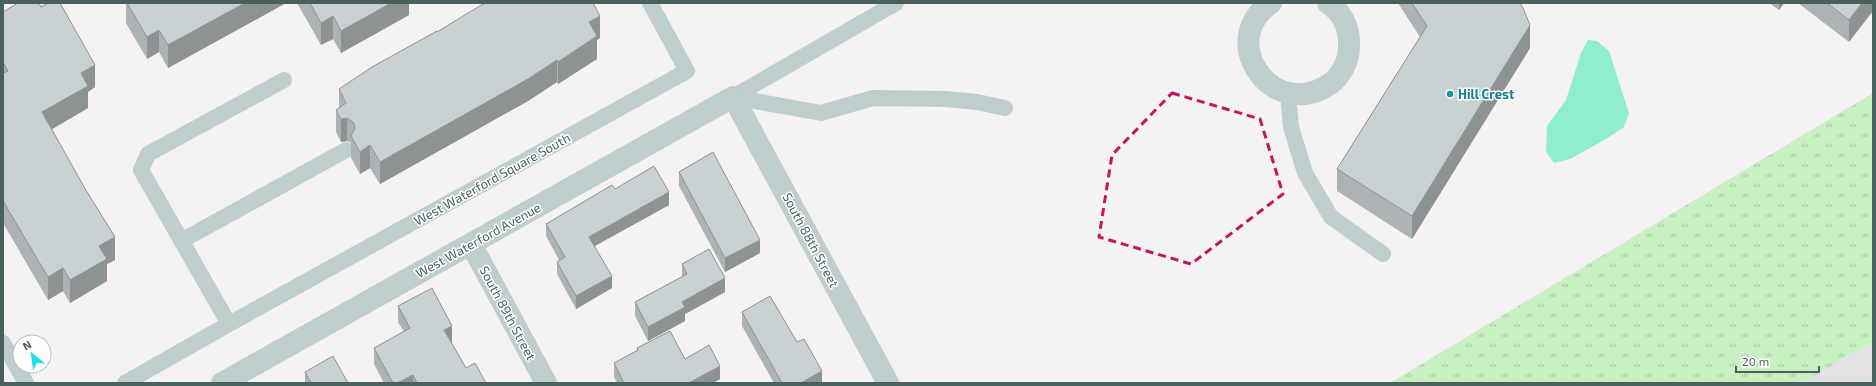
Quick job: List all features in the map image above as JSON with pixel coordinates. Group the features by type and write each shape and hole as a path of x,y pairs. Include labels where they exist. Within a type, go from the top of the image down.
{"street":[{"path":"1271,3 1264,8 1254,20 1249,34 1249,50 1253,64 1261,78 1273,88 1288,94 1304,94 1320,90 1334,81 1344,68 1349,53 1350,37 1345,21 1335,8 1328,3"},
{"name":"West Waterford Avenue","path":"222,383 733,97"},
{"name":"South 88th Street","path":"733,97 888,383"},
{"name":"South 89th Street","path":"471,244 546,383"}],"lane":[{"name":"West Waterford Square South","path":"125,383 229,324 687,72 650,3"},
{"path":"733,97 896,3"},
{"path":"229,324 141,170 148,154 284,80"},
{"path":"1288,94 1291,127 1305,173 1332,217 1383,254"},
{"path":"733,97 821,113 873,98 946,99 977,102 1005,108"},
{"path":"181,241 346,150"},
{"path":"3,344 26,383"}],"highlighted area":[{"path":"1172,93 1260,119 1283,194 1191,264 1099,237 1112,155"}],"shaded area":[{"path":"1588,40 1597,41 1609,51 1629,113 1624,127 1606,139 1570,159 1554,163 1546,152 1547,126 1566,100 1581,53"},
{"path":"1873,342 1873,383 1802,383"}],"green space":[{"path":"1873,93 1873,342 1802,383 1390,383"}],"building":[{"path":"18,3 39,3 41,7 48,3 60,3 95,65 81,73 88,86 42,112 87,192 115,237 99,246 107,259 70,280 63,268 48,277 3,201 3,73 8,71 3,62 3,12"},
{"path":"127,3 245,3 168,45 159,30 147,37"},
{"path":"310,3 391,3 341,31 333,16 321,23"},
{"path":"485,3 593,3 600,16 589,22 597,36 558,62 557,60 528,79 380,162 370,145 360,152 351,136 355,128 354,123 347,118 341,119 336,110 346,103 339,89 372,67 437,32"},
{"name":"Hill Crest","path":"1412,3 1520,3 1530,25 1412,216 1337,169 1427,26"},
{"path":"1827,3 1862,3 1849,20"},
{"path":"713,152 760,240 725,258 679,172"},
{"path":"654,166 669,192 589,237 612,276 576,296 557,262 565,257 546,224 612,185 615,189"},
{"path":"709,249 725,278 682,302 685,307 648,327 635,302 687,274 682,264"},
{"path":"432,288 452,326 444,330 466,368 475,363 486,383 417,383 413,375 397,383 393,383 374,348 410,328 398,306"},
{"path":"770,296 797,342 804,339 822,371 801,383 782,383 742,312"},
{"path":"670,331 685,359 709,345 720,366 689,383 624,383 614,363 638,350 637,348"},
{"path":"333,356 348,383 311,383 305,372"}],"place":[{"name":"Hill Crest","path":"1450,94"}]}
